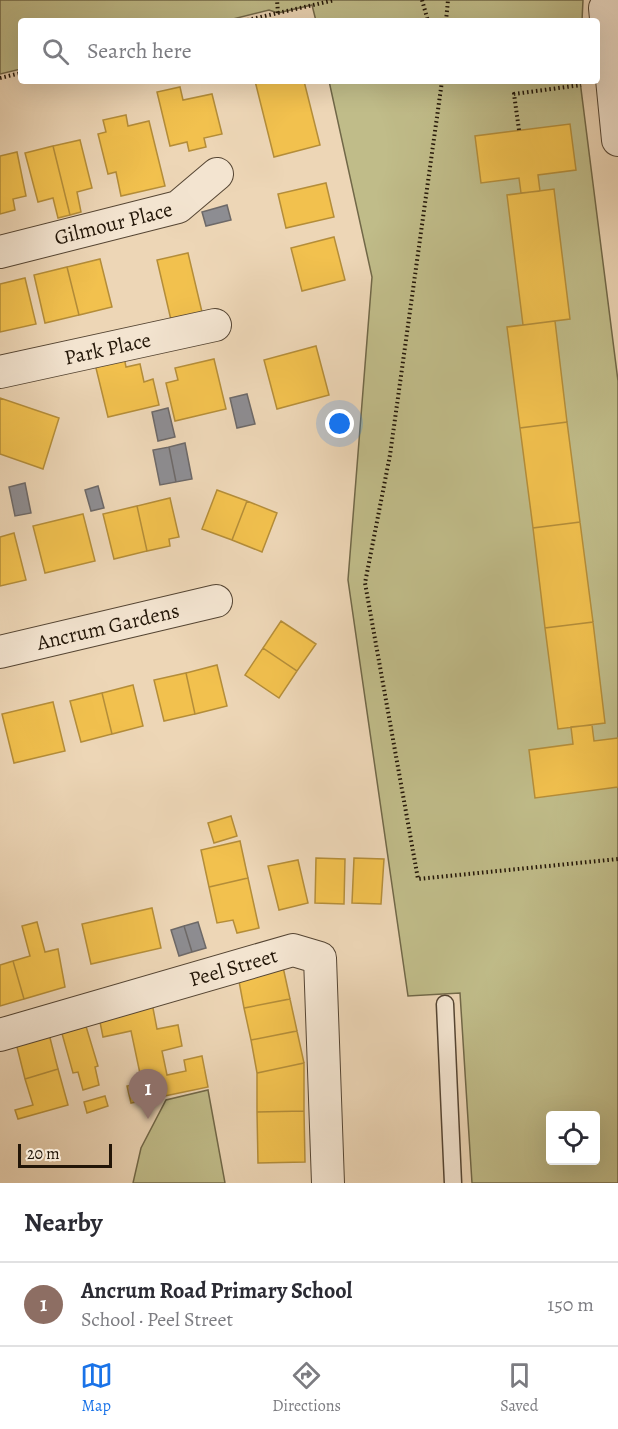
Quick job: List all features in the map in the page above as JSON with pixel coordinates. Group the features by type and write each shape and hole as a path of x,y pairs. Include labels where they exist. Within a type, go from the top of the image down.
{"street":[{"path":"605,9 618,140"},
{"name":"Gilmour Place","path":"0,252 178,207 217,174"},
{"name":"Park Place","path":"0,372 215,325"},
{"name":"Ancrum Gardens","path":"0,652 216,601"},
{"name":"Peel Street","path":"0,1035 293,950 320,958 328,1183"}],"lane":[{"path":"445,1004 453,1183"}],"path":[{"path":"278,0 278,13"},
{"path":"256,18 334,0"},
{"path":"422,0 427,18"},
{"path":"446,18 448,0"},
{"path":"0,78 18,74"},
{"path":"442,84 392,443 365,583 418,879 618,859"},
{"path":"519,130 514,94 580,85"}],"shaded area":[{"path":"0,0 583,0 582,18 315,18 312,5 278,13 269,10 237,18 18,18 18,70 0,74"},
{"path":"330,84 580,84 618,381 618,1183 472,1183 460,993 408,996 348,580 372,277"},
{"path":"208,1090 225,1183 133,1183 141,1148 166,1100"}],"building: Homes":[{"path":"256,84 305,84 320,145 274,157"},
{"path":"180,87 183,100 212,94 222,134 204,138 206,147 189,151 187,142 170,146 157,92"},
{"path":"126,115 128,126 149,121 165,186 121,196 116,172 108,174 98,134 106,132 103,120"},
{"path":"570,124 576,170 538,175 540,191 521,193 519,178 481,183 475,136"},
{"path":"80,140 92,188 77,192 81,212 70,215 53,146"},
{"path":"53,146 70,215 58,218 53,198 38,202 25,153"},
{"path":"17,152 26,196 13,199 15,210 0,214 0,156"},
{"path":"326,183 334,217 286,228 278,194"},
{"path":"554,189 570,319 523,325 507,195"},
{"path":"334,237 345,280 302,291 291,248"},
{"path":"188,253 202,312 171,320 157,260"},
{"path":"100,259 112,307 79,315 67,267"},
{"path":"67,267 79,315 45,323 34,275"},
{"path":"25,278 36,324 0,332 0,284"},
{"path":"555,321 567,422 520,428 507,327"},
{"path":"316,346 329,395 277,409 264,360"},
{"path":"124,357 126,367 140,364 144,382 153,379 159,405 108,417 95,364"},
{"path":"214,359 226,409 175,421 166,383 178,380 175,368"},
{"path":"0,398 59,418 43,469 0,454"},
{"path":"567,422 580,522 533,528 520,428"},
{"path":"217,490 247,501 232,540 202,529"},
{"path":"170,498 179,537 169,539 170,546 147,551 137,506"},
{"path":"247,501 277,513 262,552 232,540"},
{"path":"137,506 147,551 114,559 103,514"},
{"path":"83,514 95,561 45,573 33,526"},
{"path":"580,522 593,622 545,628 533,528"},
{"path":"14,533 26,580 0,586 0,537"},
{"path":"281,621 316,644 297,671 263,648"},
{"path":"593,622 605,723 558,729 545,628"},
{"path":"263,648 297,671 279,698 245,675"},
{"path":"217,665 227,706 195,714 186,673"},
{"path":"186,673 195,714 164,721 154,680"},
{"path":"133,685 143,726 112,734 102,693"},
{"path":"102,693 112,734 81,742 70,701"},
{"path":"53,702 65,751 14,763 2,714"},
{"path":"592,725 594,741 618,738 618,787 535,798 529,750 573,744 571,727"},
{"path":"231,816 237,836 214,843 208,823"},
{"path":"240,841 248,878 209,887 201,850"},
{"path":"316,858 345,859 344,904 315,903"},
{"path":"354,858 384,859 381,904 352,903"},
{"path":"298,860 308,903 279,910 268,866"},
{"path":"248,878 259,928 237,933 233,920 217,923 209,887"},
{"path":"152,908 161,948 91,964 82,924"},
{"path":"37,922 45,952 58,949 65,987 24,999 13,961 30,956 22,926"},
{"path":"13,961 24,999 0,1006 0,965"},
{"path":"283,967 290,999 244,1008 238,976"},
{"path":"290,999 297,1031 251,1040 244,1008"},
{"path":"152,1003 157,1029 178,1025 182,1046 162,1051 167,1075 186,1071 184,1060 202,1056 208,1087 131,1103 127,1086 142,1083 131,1031 103,1037 99,1017"},
{"path":"85,1023 98,1066 95,1067 99,1085 83,1090 78,1072 73,1073 61,1030"},
{"path":"297,1031 304,1063 257,1073 251,1040"},
{"path":"49,1034 58,1069 25,1079 16,1043"},
{"path":"304,1063 304,1111 257,1112 257,1073"},
{"path":"58,1069 68,1105 18,1119 15,1110 33,1105 25,1079"},
{"path":"105,1096 108,1106 87,1113 84,1102"},
{"path":"304,1111 305,1162 258,1163 257,1112"}],"building: Industry":[{"path":"227,205 231,220 206,226 202,212"},
{"path":"247,394 255,424 237,428 230,398"},
{"path":"168,408 175,437 158,441 152,412"},
{"path":"185,443 192,479 176,482 169,447"},
{"path":"169,447 176,482 160,485 153,450"},
{"path":"25,483 31,513 15,516 9,487"},
{"path":"98,486 104,508 91,511 85,490"},
{"path":"198,922 206,948 192,952 184,926"},
{"path":"184,926 192,952 179,956 171,930"}],"place":[{"name":"Ancrum Road Primary School","path":"148,1119"}]}
